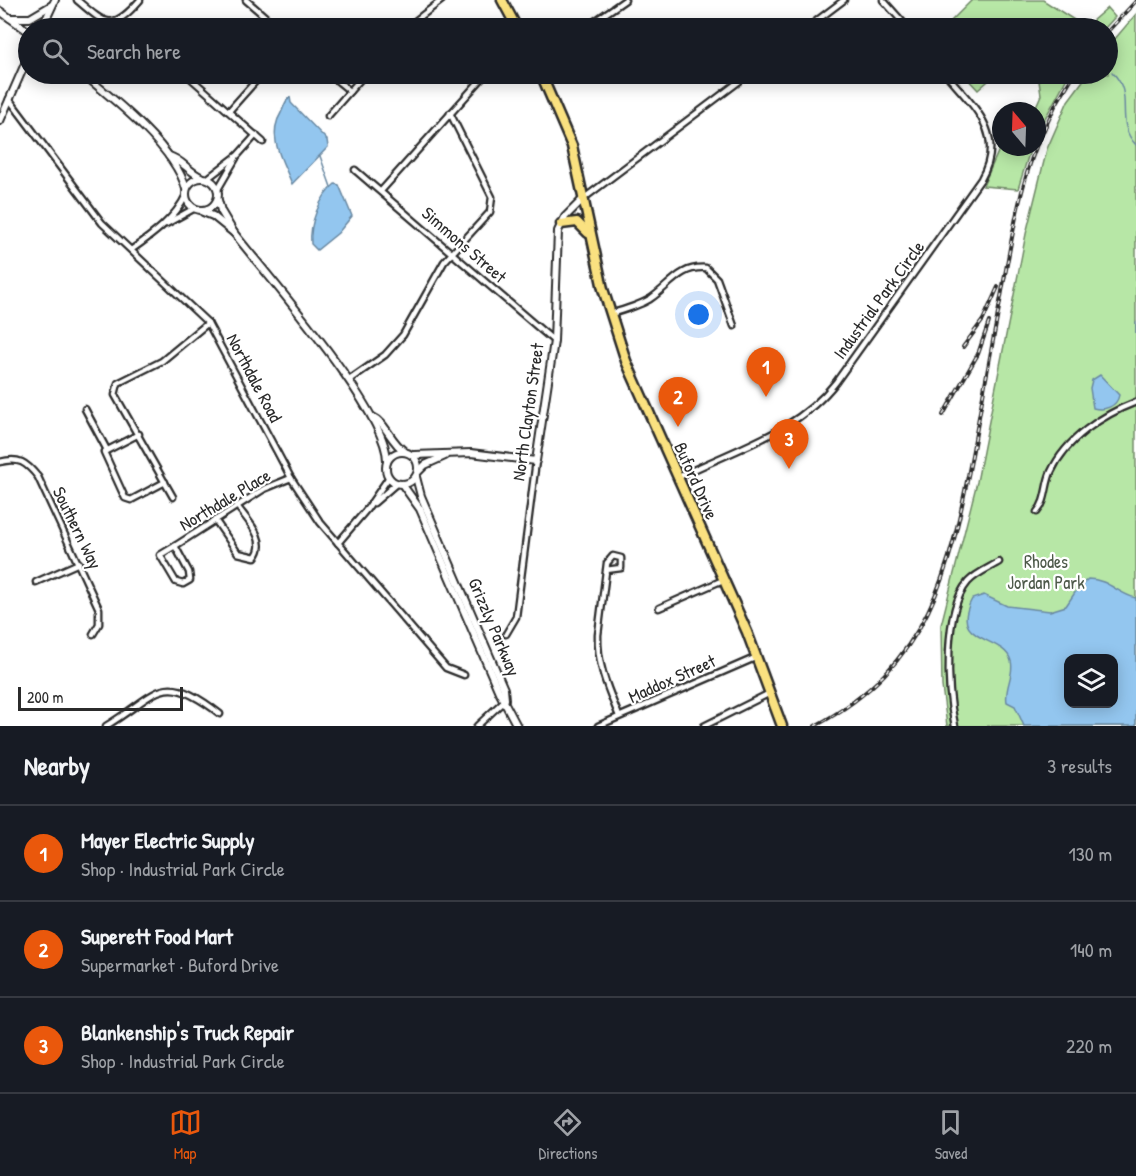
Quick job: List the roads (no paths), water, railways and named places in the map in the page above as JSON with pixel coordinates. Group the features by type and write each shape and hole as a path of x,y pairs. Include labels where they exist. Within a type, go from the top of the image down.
{"highway":[{"path":"502,0 512,18"},
{"name":"Buford Drive","path":"545,84 572,146 610,314 634,381 757,657 781,723"},
{"path":"561,224 568,221 578,223 585,228 593,243"}],"street":[{"path":"77,0 99,18"},
{"path":"123,18 140,0"},
{"path":"246,0 267,18"},
{"path":"419,18 442,0"},
{"path":"599,18 625,0"},
{"path":"820,18 844,0"},
{"path":"883,0 899,18"},
{"path":"10,18 30,18 54,3"},
{"path":"47,18 54,3"},
{"path":"0,10 18,24"},
{"path":"0,121 18,79"},
{"path":"94,84 126,110 170,156 176,158 190,172 205,178 218,189"},
{"path":"198,84 263,142"},
{"path":"229,111 253,84"},
{"path":"341,84 350,91"},
{"path":"328,116 356,84"},
{"path":"381,191 477,84"},
{"path":"561,224 583,199 736,84"},
{"name":"Industrial Park Circle","path":"677,478 778,431 817,404 836,382 981,179 990,156 988,130 980,114 954,84"},
{"name":"Northdale Road","path":"9,99 84,202 111,233 208,323 291,478 320,522 446,668 464,675"},
{"path":"349,380 385,355 404,335 432,281 452,254 490,212 492,197 450,113"},
{"path":"255,135 238,155 218,189 221,212 234,233 349,380 373,417 385,444 388,477 367,509 338,543"},
{"path":"131,250 163,225 182,204 192,181 205,178 238,155"},
{"path":"170,156 172,164 180,172 186,192 197,209 213,216 234,233"},
{"name":"Simmons Street","path":"356,170 554,341"},
{"path":"163,225 197,209 211,208 218,200"},
{"name":"North Clayton Street","path":"506,634 516,617 554,341 558,231 561,224"},
{"path":"610,314 649,299 681,271 694,267 706,268 717,279 734,326"},
{"path":"173,497 115,395 118,383 162,361 208,323"},
{"path":"1037,512 1043,502 1051,471 1071,443 1106,417 1136,402"},
{"path":"85,409 107,450"},
{"path":"373,417 379,420 393,443 414,455 471,453 536,461"},
{"path":"139,434 107,450 103,455 128,500 165,482"},
{"path":"387,462 394,453 404,451"},
{"path":"414,455 418,463 417,474"},
{"path":"367,509 399,484 417,474 425,465 448,455"},
{"name":"Southern Way","path":"0,462 16,459 26,462 38,477 99,609 99,624 93,634"},
{"name":"Grizzly Parkway","path":"417,474 421,496 504,689 505,700"},
{"path":"388,477 399,484"},
{"name":"Northdale Place","path":"175,546 189,572 190,580 183,584 176,582 160,555 264,489 291,478"},
{"name":"Grizzly Parkway","path":"399,484 420,509 499,692 505,700"},
{"path":"215,520 238,553 255,557 260,552 261,541 237,506"},
{"path":"954,726 950,661 954,615 966,584 999,562"},
{"path":"36,582 79,563"},
{"path":"606,570 598,654 601,671 619,716"},
{"path":"659,608 723,580"},
{"name":"Maddox Street","path":"598,726 757,657"},
{"path":"106,726 159,689 173,687 196,695 220,714"},
{"path":"704,726 770,693"},
{"path":"477,726 505,700 517,726"},
{"path":"116,720 119,726"}],"water":[{"path":"290,97 291,103 327,140 328,147 292,184 278,150 275,131 277,122"},
{"path":"335,184 339,185 352,216 338,233 317,250 311,244 314,219 320,203"},
{"path":"1100,375 1119,395 1116,403 1101,409 1093,408 1090,388 1092,380"},
{"path":"1088,579 1101,581 1136,598 1136,726 1024,726 1015,706 1007,702 1006,697 1012,671 1011,661 999,647 972,632 967,624 966,614 972,599 984,595 1007,606 1050,611 1066,606 1078,588"}],"waterway":[{"path":"1118,80 1123,90 1126,127 1136,145"},
{"path":"320,156 331,187"},
{"path":"1136,322 1136,333"}],"railway":[{"path":"1118,20 1136,1"},
{"path":"1046,126 1068,84"},
{"path":"815,726 854,702 885,674 909,644 928,612 943,576 964,498 1011,243 1033,156"},
{"path":"963,347 983,320 998,287"},
{"path":"943,415 978,354 989,322"}],"place":[{"name":"Mayer Electric Supply","path":"766,397"},
{"name":"Superett Food Mart","path":"678,427"},
{"name":"Blankenship's Truck Repair","path":"789,469"}],"park label":[{"name":"Rhodes Jordan Park","path":"1046,572"}]}
